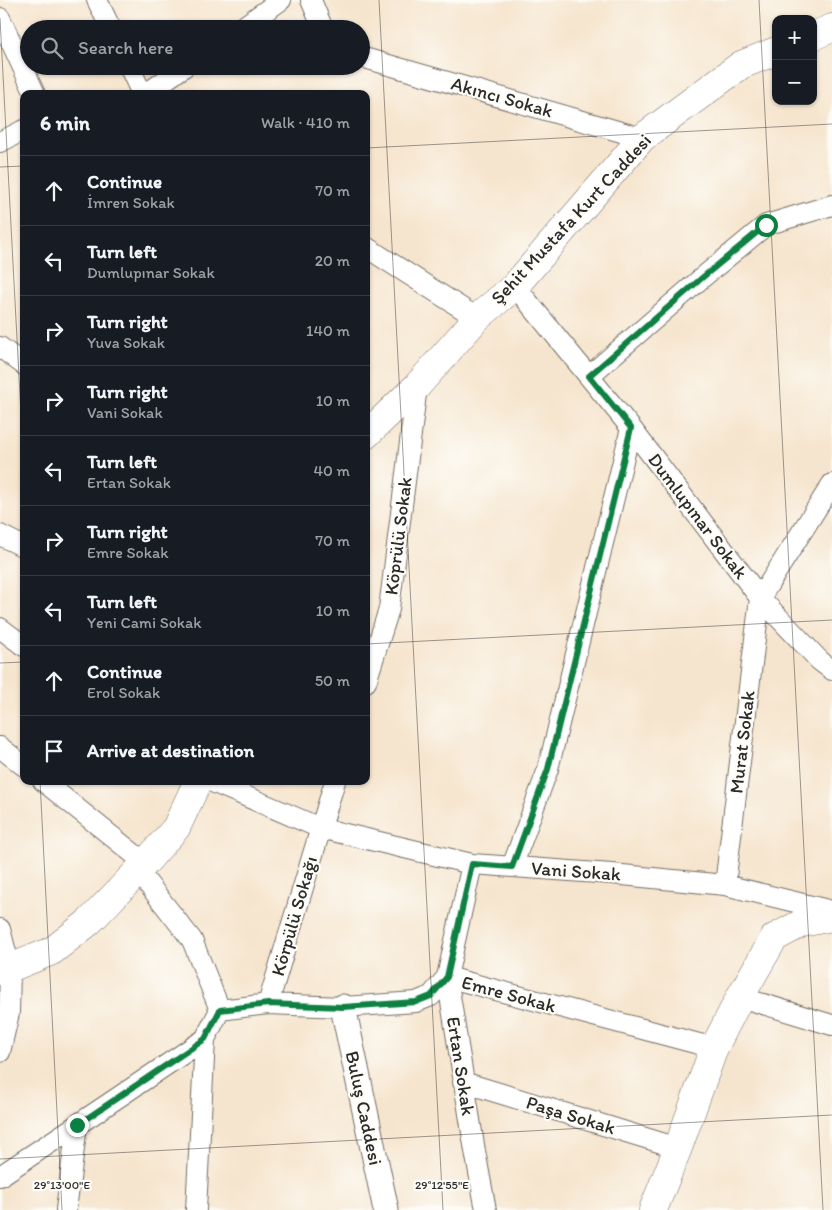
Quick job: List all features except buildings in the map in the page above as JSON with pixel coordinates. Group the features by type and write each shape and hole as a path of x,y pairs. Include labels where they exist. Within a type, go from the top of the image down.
{"main road":[{"path":"817,34 832,28"},
{"name":"Şehit Mustafa Kurt Caddesi","path":"370,431 417,386 477,318 515,286 642,138 741,65 772,53"},
{"path":"5,970 52,951 89,922 142,867 176,828 196,785"},
{"path":"653,1210 678,1148 714,1048 740,997 774,938 802,923 832,917"}],"street":[{"path":"97,0 107,20"},
{"path":"253,20 281,0"},
{"path":"310,0 319,20"},
{"path":"0,18 20,61"},
{"name":"Akıncı Sokak","path":"370,60 642,138"},
{"path":"26,75 33,90"},
{"path":"134,75 142,90"},
{"path":"150,90 172,75"},
{"path":"0,142 20,132"},
{"path":"589,376 766,225 832,205"},
{"path":"370,251 477,318"},
{"name":"Dumlupınar Sokak","path":"515,286 631,428 760,598 820,662 832,670"},
{"path":"0,347 20,362"},
{"name":"Köprülü Sokak","path":"370,669 389,609 417,386"},
{"path":"512,867 548,769 631,428"},
{"path":"760,598 832,484"},
{"path":"0,535 20,545"},
{"name":"Murat Sokak","path":"725,885 760,598"},
{"path":"0,628 20,643"},
{"path":"0,746 20,763"},
{"path":"48,785 142,867 192,940 220,1010 205,1039 196,1210"},
{"name":"Vani Sokak","path":"219,785 320,828 472,864 612,874 725,885 832,911"},
{"path":"320,828 334,785"},
{"name":"Körpülü Sokağı","path":"268,1004 320,828"},
{"name":"Ertan Sokak","path":"472,864 447,977 486,1210"},
{"path":"0,930 9,1013 0,1052"},
{"name":"Emre Sokak","path":"220,1010 268,1004 343,1007 416,1002 431,996 447,977 714,1048"},
{"path":"740,997 832,1025"},
{"name":"Buluş Caddesi","path":"343,1007 386,1210"},
{"path":"0,1176 205,1039"},
{"name":"Paşa Sokak","path":"464,1082 678,1148"},
{"path":"66,1210 77,1125"}],"route":[{"path":"77,1125 205,1039 220,1010 268,1004 343,1007 416,1002 431,996 447,977 472,864 512,867 548,769 631,428 589,376 766,225"}]}
